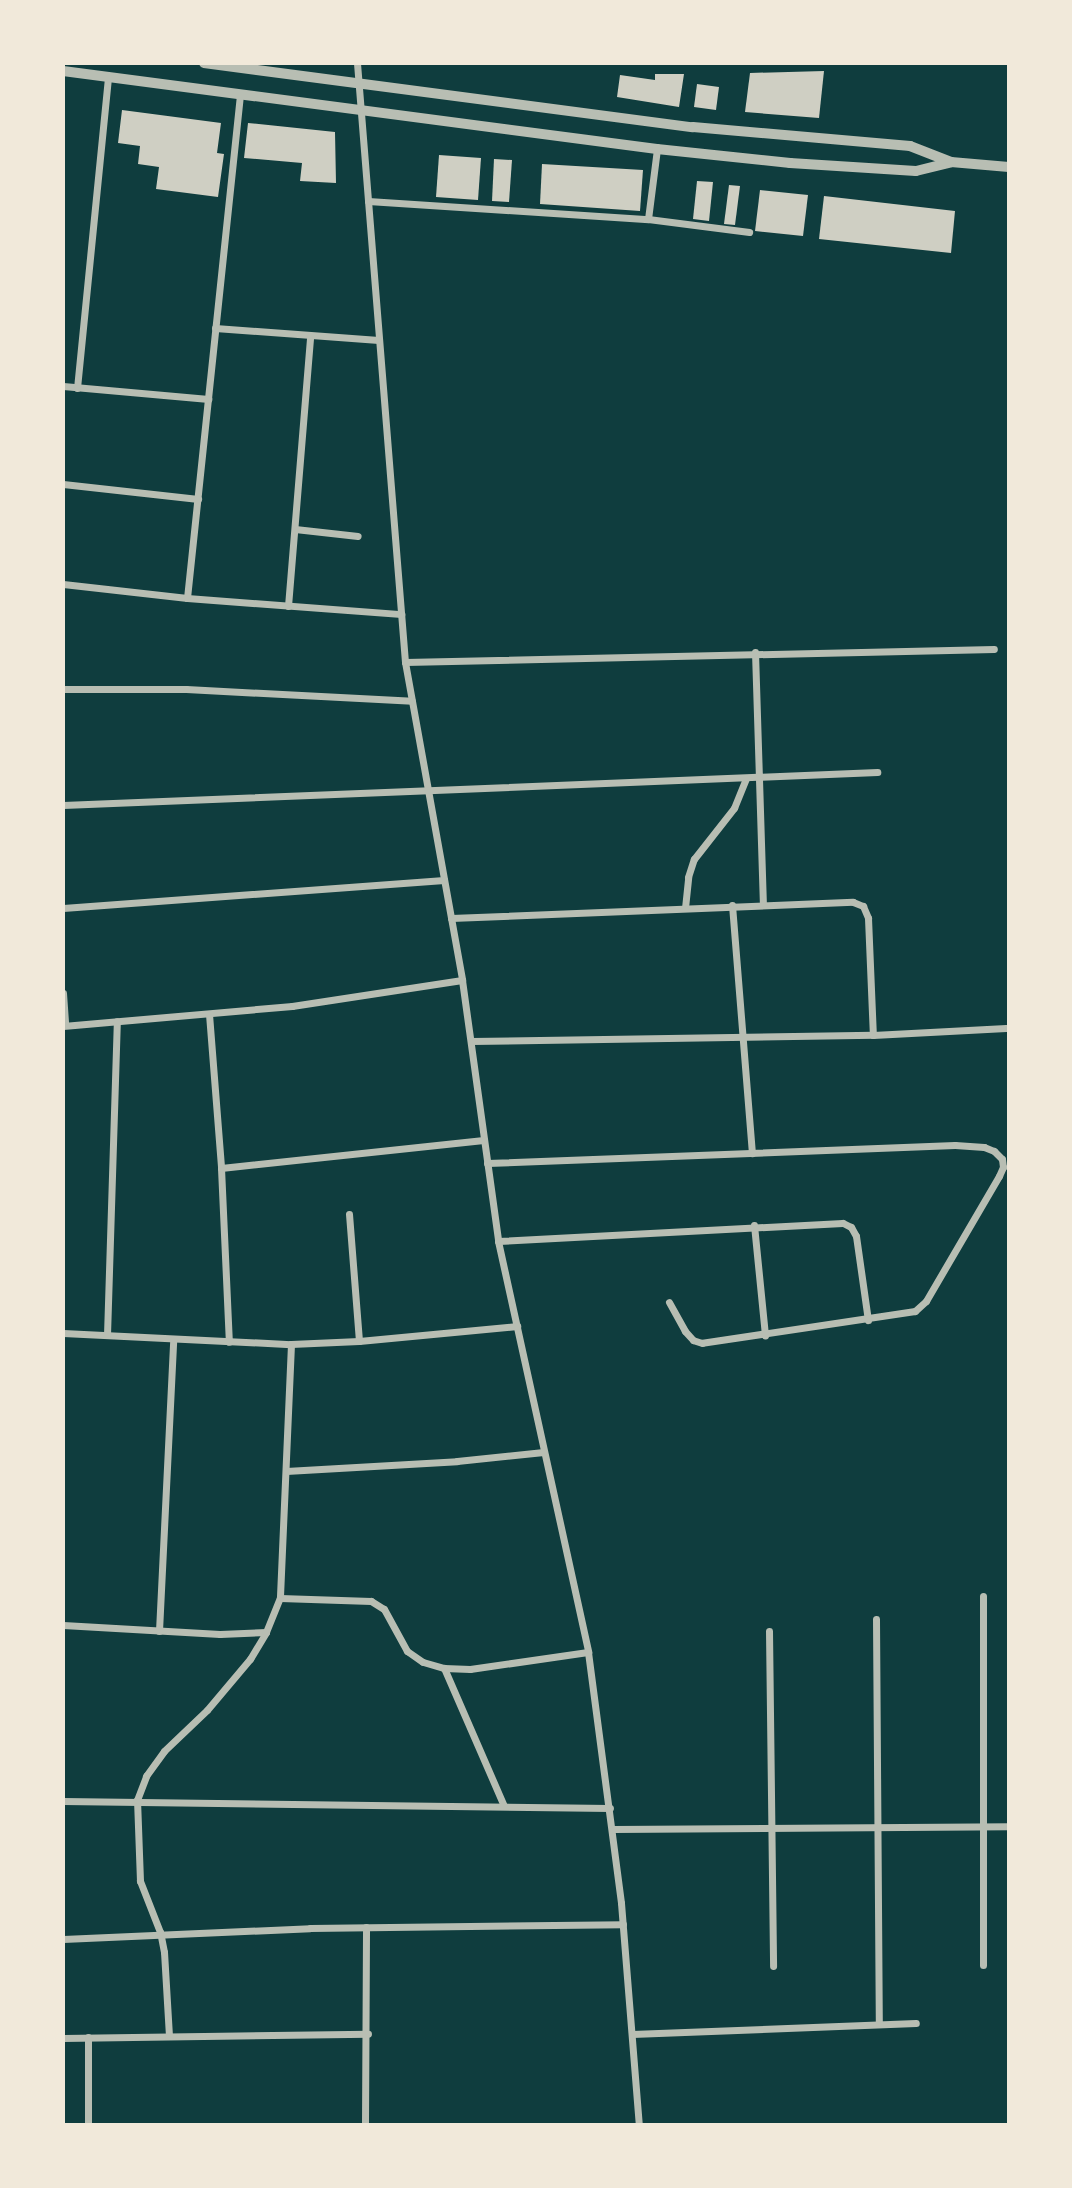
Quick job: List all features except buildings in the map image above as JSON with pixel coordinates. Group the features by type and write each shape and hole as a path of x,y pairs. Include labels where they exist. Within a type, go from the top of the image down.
{"street":[{"path":"204,63 693,127 910,146 951,162"},
{"path":"357,63 405,662 462,980 498,1241 589,1652 613,1829 639,2125"},
{"path":"63,71 657,149 790,163 909,171 951,162 1005,166"},
{"path":"77,388 108,77"},
{"path":"187,598 240,94"},
{"path":"648,219 657,149"},
{"path":"368,201 648,219 749,232"},
{"path":"215,328 379,340"},
{"path":"288,606 310,336"},
{"path":"63,386 208,399"},
{"path":"63,484 198,499"},
{"path":"295,529 358,536"},
{"path":"63,584 187,598 401,614"},
{"path":"405,662 755,652 994,649"},
{"path":"755,652 763,904"},
{"path":"63,689 186,689 412,702"},
{"path":"63,805 428,793 877,772"},
{"path":"685,908 688,877 694,859 734,808 746,778"},
{"path":"63,908 444,880"},
{"path":"451,918 853,902 863,906 868,918 873,1035"},
{"path":"732,905 752,1153"},
{"path":"63,993 64,1026 209,1014 367,996 462,980"},
{"path":"209,1014 221,1168 229,1342"},
{"path":"107,1335 117,1021"},
{"path":"471,1041 873,1035 1006,1028"},
{"path":"221,1168 484,1140"},
{"path":"487,1163 955,1145 984,1147 995,1151 1002,1159 1003,1167 999,1176 926,1301 906,1315 714,1343 693,1340 669,1302"},
{"path":"349,1214 359,1341"},
{"path":"498,1241 830,1222 851,1227 859,1248 868,1320"},
{"path":"754,1225 765,1335"},
{"path":"63,1333 291,1344 359,1341 517,1326"},
{"path":"159,1631 173,1340"},
{"path":"169,2036 164,1952 160,1932 140,1881 137,1800 146,1776 164,1751 250,1659 266,1632 280,1598 291,1344"},
{"path":"286,1471 457,1461 544,1451"},
{"path":"983,1596 983,1965"},
{"path":"280,1598 371,1601 384,1609 407,1651 424,1662 444,1668 470,1670 589,1652"},
{"path":"876,1619 879,2024"},
{"path":"63,1625 159,1631 266,1632"},
{"path":"769,1631 774,1966"},
{"path":"444,1668 504,1806"},
{"path":"63,1801 610,1808"},
{"path":"613,1829 1009,1826"},
{"path":"63,1938 160,1932 623,1924"},
{"path":"365,2125 368,2034 366,1927"},
{"path":"632,2034 916,2022"},
{"path":"63,2038 368,2034"},
{"path":"88,2037 88,2125"}]}
